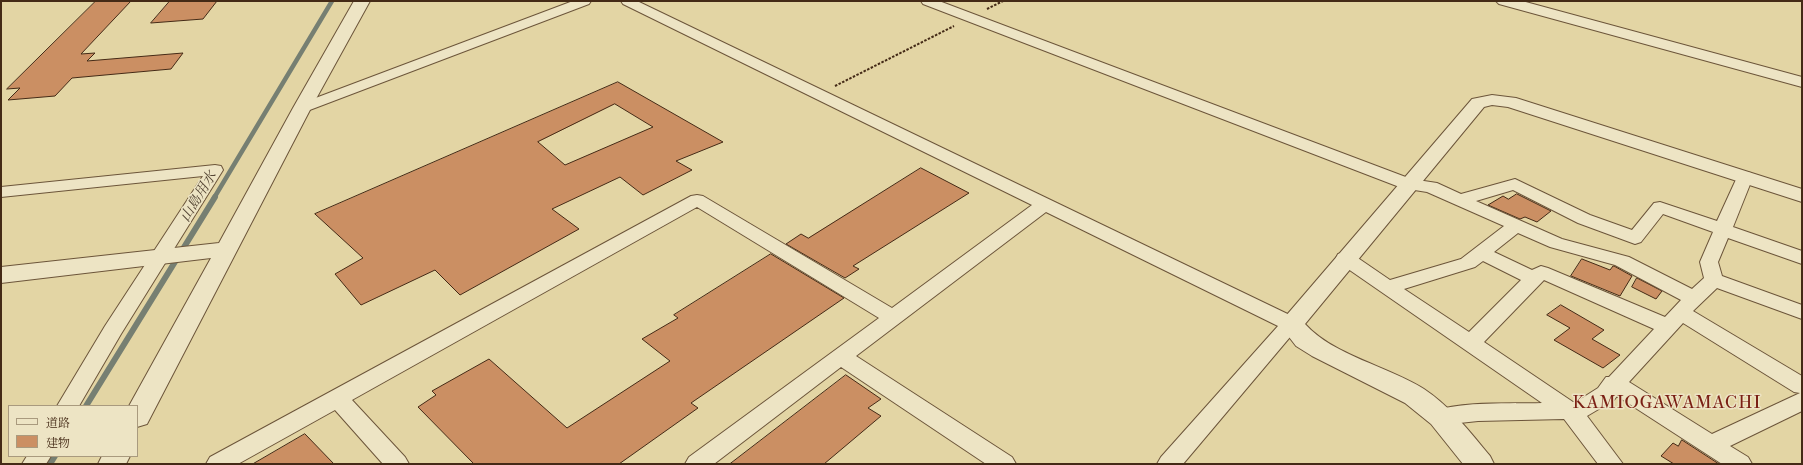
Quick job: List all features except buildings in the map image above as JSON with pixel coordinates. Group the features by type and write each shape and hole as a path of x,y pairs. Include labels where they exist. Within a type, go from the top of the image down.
{"street":[{"path":"138,415 302,108 362,1"},
{"path":"302,108 585,1"},
{"path":"627,1 817,95 1291,324 1305,340 1321,350 1414,396 1441,417 1480,464"},
{"path":"927,1 1408,184 1431,187 1556,243 1622,261 1681,313 1802,386"},
{"path":"1504,1 1802,82"},
{"path":"1169,464 1291,324 1345,258 1478,103 1492,100 1510,102 1802,196"},
{"path":"1,192 215,170 158,257 69,405"},
{"path":"1714,280 1709,262 1745,177"},
{"path":"1459,200 1515,184 1584,219 1635,238 1660,207 1802,258"},
{"path":"218,464 697,200 894,318"},
{"path":"697,464 1044,205"},
{"path":"1388,287 1468,264 1516,225"},
{"path":"1,275 227,249"},
{"path":"1482,253 1534,279"},
{"path":"1345,258 1570,411 1611,464"},
{"path":"1471,343 1541,272 1681,313"},
{"path":"1441,417 1478,413 1580,410 1606,394 1614,383 1714,280"},
{"path":"1714,280 1802,312"},
{"path":"841,357 1004,464"},
{"path":"1614,383 1740,464"},
{"path":"338,399 397,464"},
{"path":"1711,446 1802,401"}],"path":[{"path":"817,95 971,18"}],"waterway":[{"name":"山島用水","path":"214,198 332,1"},
{"name":"山島用水","path":"87,405 215,197"},
{"name":"山島用水","path":"50,464 54,457"}],"district":[{"name":"KAMIOGAWAMACHI","path":"1667,404"}]}
